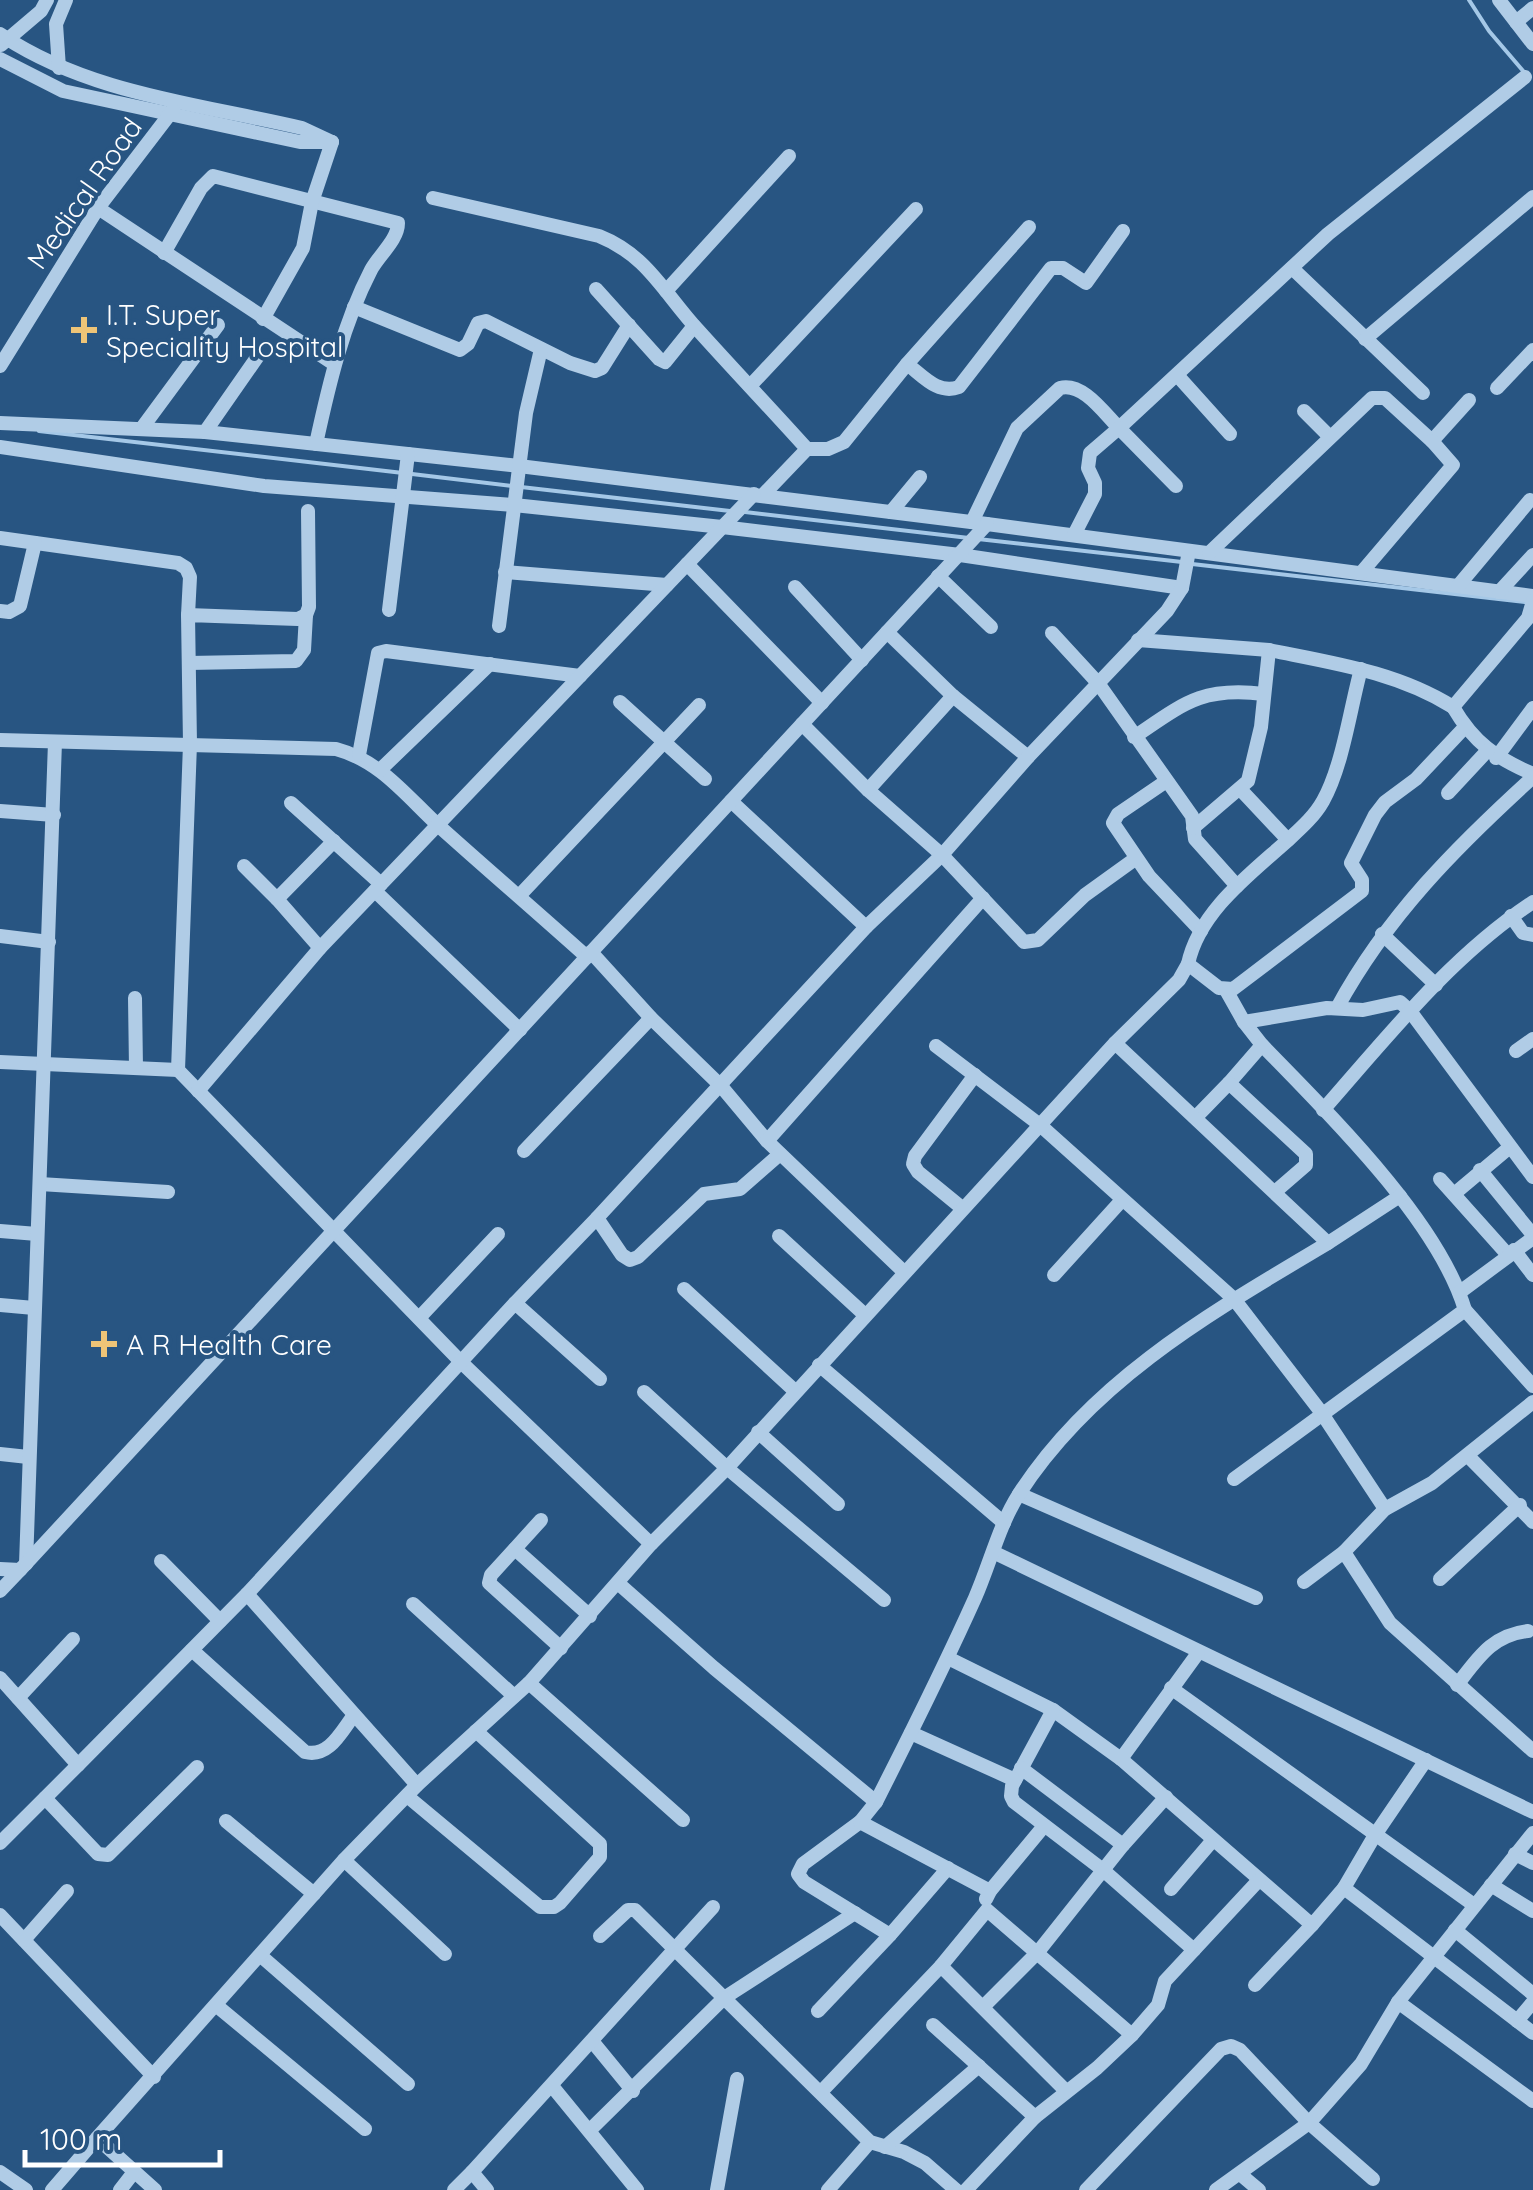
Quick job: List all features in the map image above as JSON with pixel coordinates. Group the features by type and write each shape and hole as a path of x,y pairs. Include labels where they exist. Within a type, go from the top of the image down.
{"street":[{"path":"47,0 41,11 3,39 60,68 174,107 300,142 332,142 312,202 303,248 263,319"},
{"path":"60,68 56,24 66,0"},
{"path":"1500,0 1533,44"},
{"path":"1516,22 1533,8"},
{"path":"0,59 63,92 174,107"},
{"path":"1074,535 1096,494 1088,468 1090,453 1328,234 1525,77"},
{"name":"Medical Road","path":"0,366 98,208 174,107"},
{"path":"666,290 790,156"},
{"path":"164,252 200,188 213,176 398,223 398,231 372,267 354,307 334,364 316,444"},
{"path":"1365,339 1533,197"},
{"path":"433,198 610,240 639,258 694,326 807,449 828,450 844,442 907,364 1029,227"},
{"path":"98,208 334,364"},
{"path":"750,386 916,210"},
{"path":"907,364 940,389 958,387 1052,268 1064,268 1086,283 1123,231"},
{"path":"1292,268 1423,393"},
{"path":"596,289 665,362 694,326"},
{"path":"354,307 452,348 465,348 478,324 486,321 595,371 602,368 628,325"},
{"path":"142,428 218,325"},
{"path":"499,626 531,385 541,349"},
{"path":"1497,388 1533,350"},
{"path":"205,432 258,356"},
{"path":"1177,375 1230,434"},
{"path":"0,1591 967,548 1016,428 1060,388 1079,389 1176,486"},
{"path":"0,1844 247,1594 866,927 942,855 1028,757 1167,611 1186,568 1210,553 1378,396 1432,440 1453,465 1361,573"},
{"path":"1432,440 1468,400"},
{"path":"1304,411 1330,437"},
{"path":"0,423 205,432 979,522 1074,535 1186,568"},
{"path":"0,447 264,486 730,518 967,548 1186,568"},
{"path":"198,1090 320,948 730,518 807,449"},
{"path":"389,610 408,454"},
{"path":"891,512 920,477"},
{"path":"1458,586 1530,500"},
{"path":"189,663 296,661 304,650 310,608 308,511"},
{"path":"0,538 178,563 190,577 190,744 178,1070"},
{"path":"0,611 9,612 20,606 36,544"},
{"path":"1210,553 1499,592 1531,609 1452,708"},
{"path":"1499,592 1533,555"},
{"path":"687,564 822,702"},
{"path":"505,572 666,586"},
{"path":"938,576 992,627"},
{"path":"795,587 862,660"},
{"path":"188,616 298,619 306,615"},
{"path":"887,632 953,696 1028,757"},
{"path":"1052,633 1098,682 1192,816 1195,839 1237,886"},
{"path":"1138,640 1269,650 1361,669 1428,692 1452,708 1464,727 1492,754 1533,776 1439,866 1382,934 1337,1008"},
{"path":"359,756 378,653 386,650 580,676"},
{"path":"1193,828 1241,790 1253,769 1269,650"},
{"path":"380,770 490,664"},
{"path":"52,2190 344,1860 528,1683 962,1208 1179,980 1202,930 1237,886 1306,823 1323,801 1361,669"},
{"path":"1134,737 1177,708 1214,692 1264,694"},
{"path":"868,790 953,696"},
{"path":"620,702 705,779"},
{"path":"519,896 700,704"},
{"path":"1448,793 1492,754 1533,708"},
{"path":"802,724 868,790 942,855 1024,942 1031,943 1084,895 1135,859"},
{"path":"1188,964 1218,988 1233,989 1362,890 1362,880 1350,863 1375,815 1385,802 1416,779 1464,727"},
{"path":"0,740 336,750 359,756 380,770 589,954 721,1086 767,1141 904,1272"},
{"path":"23,1567 55,742"},
{"path":"1165,782 1114,818 1114,830 1135,859 1202,930"},
{"path":"1241,790 1288,840"},
{"path":"730,802 866,927"},
{"path":"291,803 334,841 520,1030"},
{"path":"0,811 54,815"},
{"path":"277,899 334,841"},
{"path":"244,866 320,948"},
{"path":"767,1141 984,898"},
{"path":"1323,1110 1436,984 1511,916 1533,902"},
{"path":"1511,916 1523,933 1533,935"},
{"path":"1382,934 1436,984"},
{"path":"0,936 49,942"},
{"path":"1226,990 1262,1045 1400,1196 1433,1244 1466,1310 1533,1386"},
{"path":"136,998 136,1068"},
{"path":"1244,1022 1337,1008 1363,1010 1400,1002 1410,1010 1533,1177"},
{"path":"524,1152 651,1018"},
{"path":"1516,1051 1533,1039"},
{"path":"1115,1043 1328,1243"},
{"path":"1196,1117 1262,1045"},
{"path":"936,1046 1040,1125 1234,1299 1321,1412 1385,1509"},
{"path":"0,1062 178,1070 461,1362 651,1544"},
{"path":"962,1208 918,1172 914,1156 975,1075"},
{"path":"1228,1083 1306,1154 1306,1164 1276,1191"},
{"path":"1454,1194 1510,1146"},
{"path":"597,1218 622,1255 630,1260 638,1257 704,1194 740,1189 780,1154"},
{"path":"1460,1292 1533,1236 1480,1170"},
{"path":"1440,1179 1533,1275"},
{"path":"40,1184 168,1192"},
{"path":"890,1935 804,1882 798,1874 803,1864 860,1822 876,1802 948,1658 1019,1494 1104,1394 1152,1354 1400,1196"},
{"path":"1054,1275 1122,1200"},
{"path":"0,1231 37,1234"},
{"path":"419,1318 498,1234"},
{"path":"779,1236 865,1314"},
{"path":"684,1290 795,1391"},
{"path":"515,1303 600,1379"},
{"path":"0,1305 34,1308"},
{"path":"1234,1479 1466,1310"},
{"path":"819,1365 1004,1523"},
{"path":"644,1392 727,1468 884,1600"},
{"path":"1304,1582 1344,1552 1385,1509 1432,1483 1533,1402"},
{"path":"758,1432 838,1504"},
{"path":"0,1454 28,1456"},
{"path":"1468,1456 1533,1522"},
{"path":"1019,1494 1256,1598"},
{"path":"1440,1579 1520,1505"},
{"path":"541,1520 491,1575 489,1583 560,1648"},
{"path":"515,1549 590,1616"},
{"path":"1344,1552 1390,1623 1533,1751"},
{"path":"995,1553 1533,1812"},
{"path":"161,1561 220,1620"},
{"path":"0,1568 23,1567"},
{"path":"619,1584 876,1802"},
{"path":"247,1594 354,1715 412,1791 540,1906 548,1908 560,1903 600,1858 600,1844 476,1732"},
{"path":"413,1604 514,1696"},
{"path":"1456,1685 1489,1644 1509,1633 1531,1633"},
{"path":"18,1698 74,1640"},
{"path":"192,1650 305,1752 325,1752 354,1715"},
{"path":"1121,1759 1198,1654"},
{"path":"948,1658 1052,1710 1121,1759 1312,1925"},
{"path":"0,1678 78,1766"},
{"path":"528,1683 683,1820"},
{"path":"1170,1688 1474,1906"},
{"path":"1052,1710 1010,1796 1194,1950"},
{"path":"911,1733 1018,1774 1123,1845"},
{"path":"1254,1985 1344,1888 1426,1760"},
{"path":"45,1798 98,1854 108,1855 197,1767"},
{"path":"984,2006 1038,1952 1166,1797"},
{"path":"226,1822 314,1894"},
{"path":"860,1822 990,1891"},
{"path":"821,2092 942,1966 987,1910 990,1891 1044,1826"},
{"path":"1216,2190 1309,2123 1361,2064 1398,2002 1533,1833"},
{"path":"1171,1889 1213,1840"},
{"path":"1515,1854 1533,1863"},
{"path":"344,1860 445,1954"},
{"path":"818,2011 948,1868"},
{"path":"966,2190 1036,2116 1132,2035 1158,2006 1165,1981 1259,1880"},
{"path":"1490,1885 1533,1911"},
{"path":"1344,1888 1533,2033"},
{"path":"24,1940 67,1891"},
{"path":"454,2190 713,1907"},
{"path":"600,1936 632,1909 878,2144 925,2163 956,2190"},
{"path":"987,1910 1132,2035"},
{"path":"590,2130 724,1998 855,1913"},
{"path":"0,1915 154,2077"},
{"path":"1455,1930 1533,1998 1517,2020"},
{"path":"261,1956 408,2084"},
{"path":"942,1966 1066,2092"},
{"path":"1398,2002 1533,2101"},
{"path":"217,2006 365,2129"},
{"path":"932,2025 1036,2116"},
{"path":"592,2041 633,2091"},
{"path":"1086,2190 1221,2049 1230,2046 1240,2050 1309,2123 1374,2179"},
{"path":"828,2190 878,2144 979,2066"},
{"path":"717,2190 736,2080"},
{"path":"552,2086 637,2190"},
{"path":"97,2138 155,2190"},
{"path":"0,2172 26,2190"},
{"path":"120,2190 134,2172"},
{"path":"472,2172 487,2190"},
{"path":"1240,2174 1259,2190"}],"waterway":[{"path":"1469,0 1524,72"},
{"path":"39,431 403,473"},
{"path":"412,474 512,486"},
{"path":"521,487 730,511"},
{"path":"745,512 969,538"},
{"path":"978,539 1182,562"},
{"path":"1192,564 1525,602"}],"place":[{"name":"I.T. Super Speciality Hospital","path":"84,330"},
{"name":"A R Health Care","path":"104,1344"}]}
